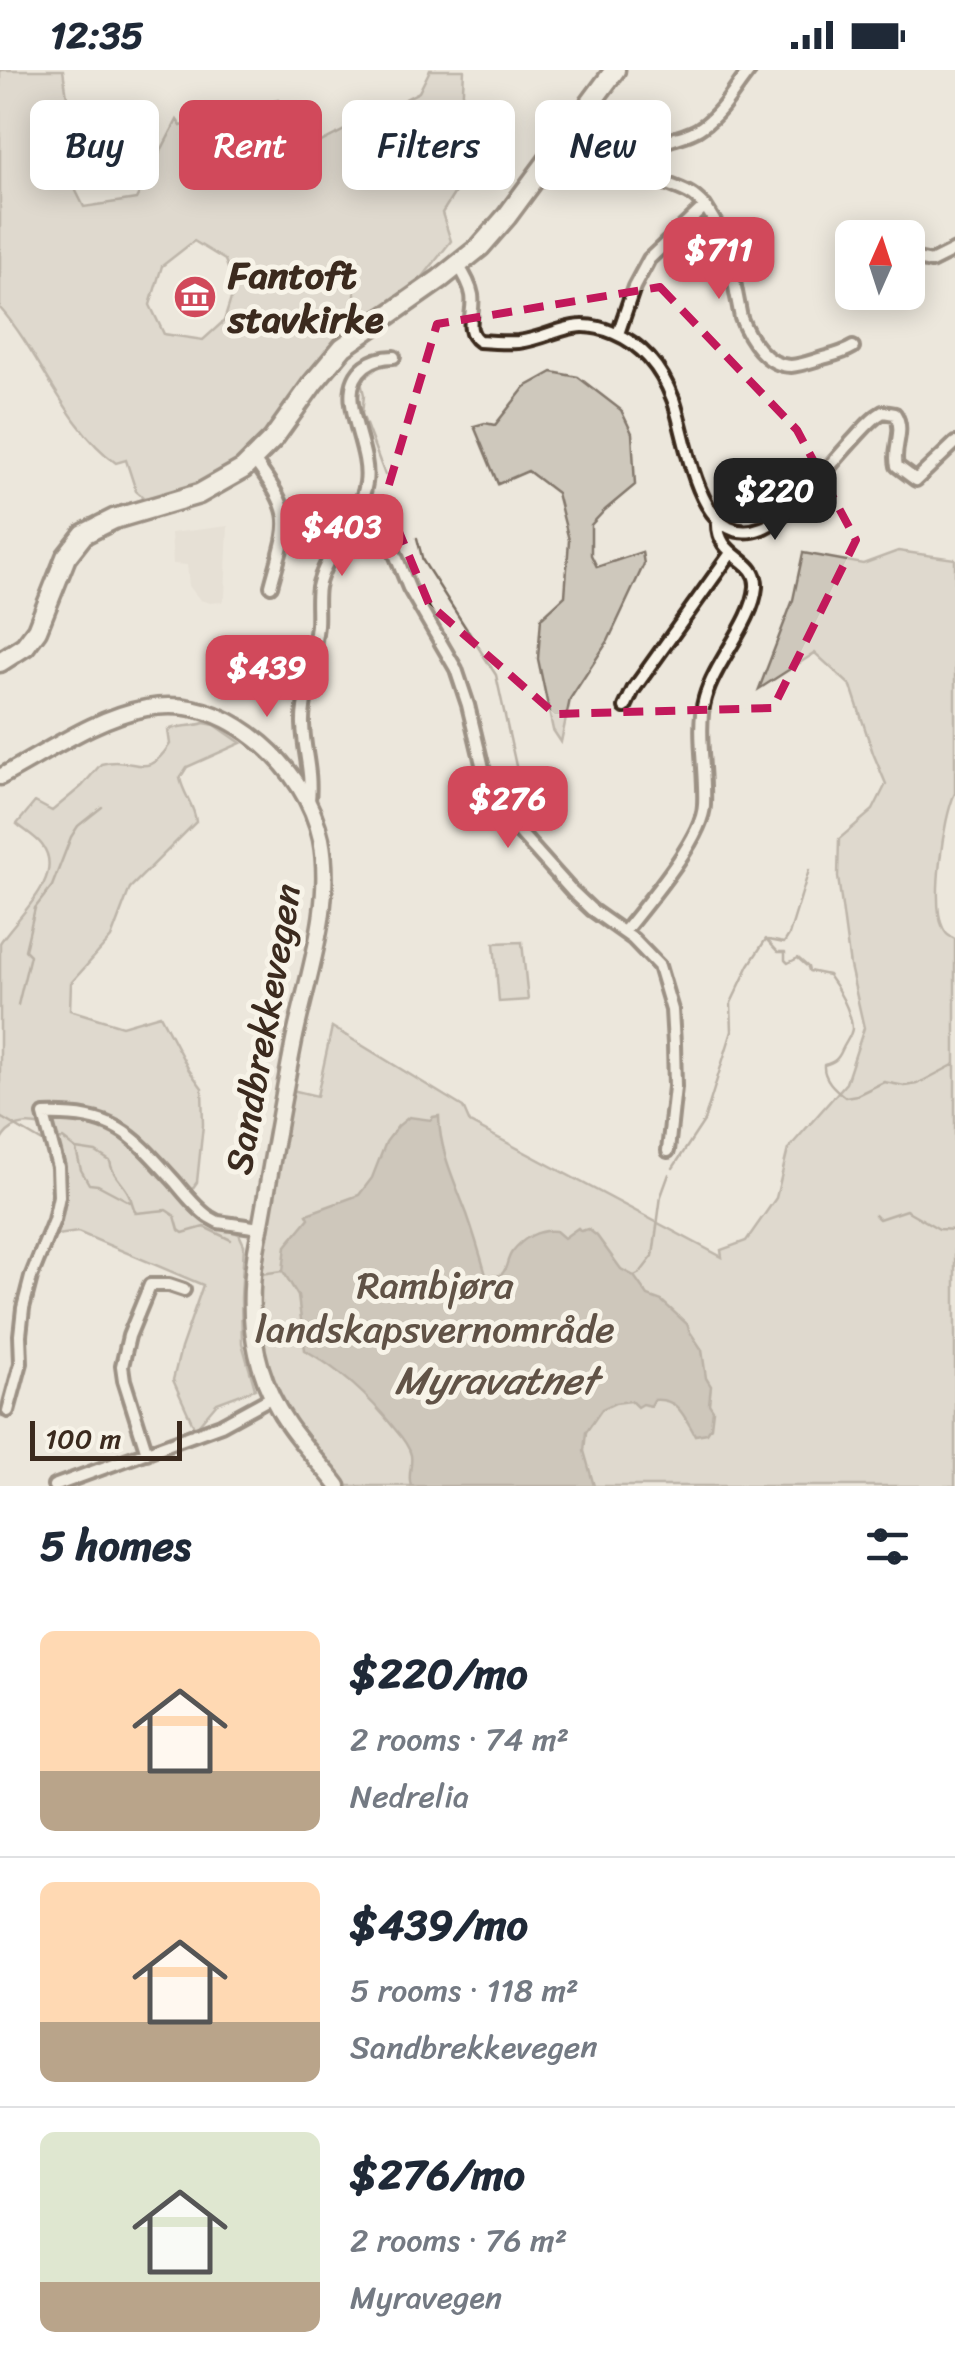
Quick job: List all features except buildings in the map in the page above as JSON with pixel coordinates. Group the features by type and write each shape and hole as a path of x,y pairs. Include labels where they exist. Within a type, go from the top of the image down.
{"main road":[{"path":"0,662 25,646 37,630 62,566 84,534 114,519 199,494 228,480 254,460 344,347 480,247 615,70"}],"street":[{"path":"750,70 707,124 654,147 646,155 647,167 656,178 694,196 705,206 726,240 741,318 765,356 778,364 795,365 853,348"},
{"path":"618,334 634,287 649,260 705,206"},
{"path":"925,261 931,262 955,250"},
{"path":"458,265 472,294 470,331 479,342 516,342 586,325 618,334 642,351 673,398 695,479 710,510 729,527 761,528 774,521 883,412 895,414 900,426 895,454 898,466 916,480 955,443"},
{"path":"309,802 311,780 303,713 314,653 319,583 364,494 367,472 365,449 352,410 353,383 368,364 394,357"},
{"path":"254,460 270,480 286,515 286,533 272,586"},
{"path":"624,932 692,841 703,816 704,700 756,592 754,574 718,538 718,519"},
{"path":"349,526 393,548 409,588 456,668 483,768 513,825 572,891 642,946 659,966 672,1010 675,1086 668,1151"},
{"path":"625,707 633,690 731,553"},
{"name":"Sandbrekkevegen","path":"0,777 116,715 172,706 214,714 249,734 283,765 309,802 321,838 323,904 260,1228 252,1276 252,1317 260,1369 272,1398 286,1422 338,1486"},
{"path":"8,1410 21,1364 20,1322 27,1288 60,1196 58,1167 44,1115 75,1114 107,1122 136,1142 208,1217 260,1228"},
{"path":"147,1453 122,1376 125,1350 150,1286 169,1285 184,1290"},
{"path":"54,1486 222,1425 272,1398"}],"highlighted area":[{"path":"660,287 797,430 856,540 773,708 555,714 429,604 385,498 437,324"}],"shaded area":[{"path":"228,526 225,597 222,602 200,600 189,586 187,565 173,564 171,533"}],"green space":[{"path":"0,70 63,70 68,100 30,100 30,190 76,190 84,207 136,199 141,190 159,190 159,155 177,120 179,190 322,190 322,141 342,131 342,190 457,190 442,213 451,241 418,283 341,332 253,450 223,473 175,492 144,498 136,491 126,460 116,463 83,430 0,308","holes":["194,241 225,260 235,286 224,321 203,340 164,334 150,305 162,266"]},
{"path":"430,70 464,70 462,100 403,100 419,92"},
{"path":"552,372 578,377 621,410 632,433 635,485 591,525 591,555 597,567 642,552 644,564 608,641 570,699 561,742 553,730 538,659 541,618 565,596 569,540 557,493 528,471 498,484 474,426 495,425 525,387"},
{"name":"Rambjøra landskapsvernområde","path":"898,551 955,559 955,793 943,840 938,900 943,928 955,939 955,1486 345,1486 280,1400 260,1341 261,1273 292,1090 317,1096 332,1027 463,1107 470,1123 722,1257 721,1250 746,1241 776,1198 788,1149 846,1083 864,1028 850,966 838,877 839,839 873,810 886,784 851,686 815,653 759,689 793,600 803,553 863,564"},
{"path":"204,723 215,725 241,743 187,767 180,778 196,822 130,888 111,938 71,983 70,1010 122,1026 160,1015 202,1088 197,1182 183,1202 197,1217 239,1234 244,1245 242,1343 255,1389 217,1403 195,1429 173,1380 203,1285 78,1232 43,1237 56,1206 61,1170 42,1126 18,1126 0,1142 0,943 36,897 48,870 48,857 42,845 17,824 35,802 52,811 101,764 147,765 170,744 168,730"},
{"path":"522,942 528,1000 499,1002 494,943"}],"water":[{"name":"Myravatnet","path":"439,1116 445,1153 486,1275 502,1273 512,1252 532,1236 556,1231 564,1238 578,1228 588,1229 648,1296 662,1301 687,1324 702,1350 711,1386 709,1404 713,1410 707,1433 695,1435 669,1402 654,1400 651,1406 637,1407 631,1401 615,1403 602,1409 586,1432 584,1451 594,1486 411,1486 411,1455 401,1437 353,1384 305,1350 298,1296 283,1271 286,1246 309,1218 307,1214 359,1195 372,1178 386,1142 409,1117 431,1120"}],"waterway":[{"path":"348,258 360,321"},
{"path":"381,364 361,382 362,414 385,475"},
{"path":"417,538 423,561 496,675 516,766 521,827"},
{"path":"18,1005 30,955 25,950 35,908 52,886 78,826 102,807"},
{"path":"769,940 784,943 789,935 809,870"},
{"path":"673,1168 704,1121 732,1031 731,1003 766,939 778,952 785,952 788,963 798,958 809,971 828,975 843,1000 852,1031 837,1058 824,1065 824,1070 845,1097 884,1082 917,1084 955,1064"},
{"path":"0,1117 46,1144"},
{"path":"53,1141 63,1139 76,1149 96,1152 110,1161 136,1213 166,1210 175,1216 183,1233 204,1227 231,1240"},
{"path":"76,1150 89,1184 130,1202"},
{"path":"634,1276 653,1256 661,1196 669,1174"},
{"path":"875,1215 879,1219 906,1210 939,1229 955,1230"},
{"path":"260,1274 283,1271"}],"place":[{"name":"Fantoft stavkirke","path":"195,297"}]}
